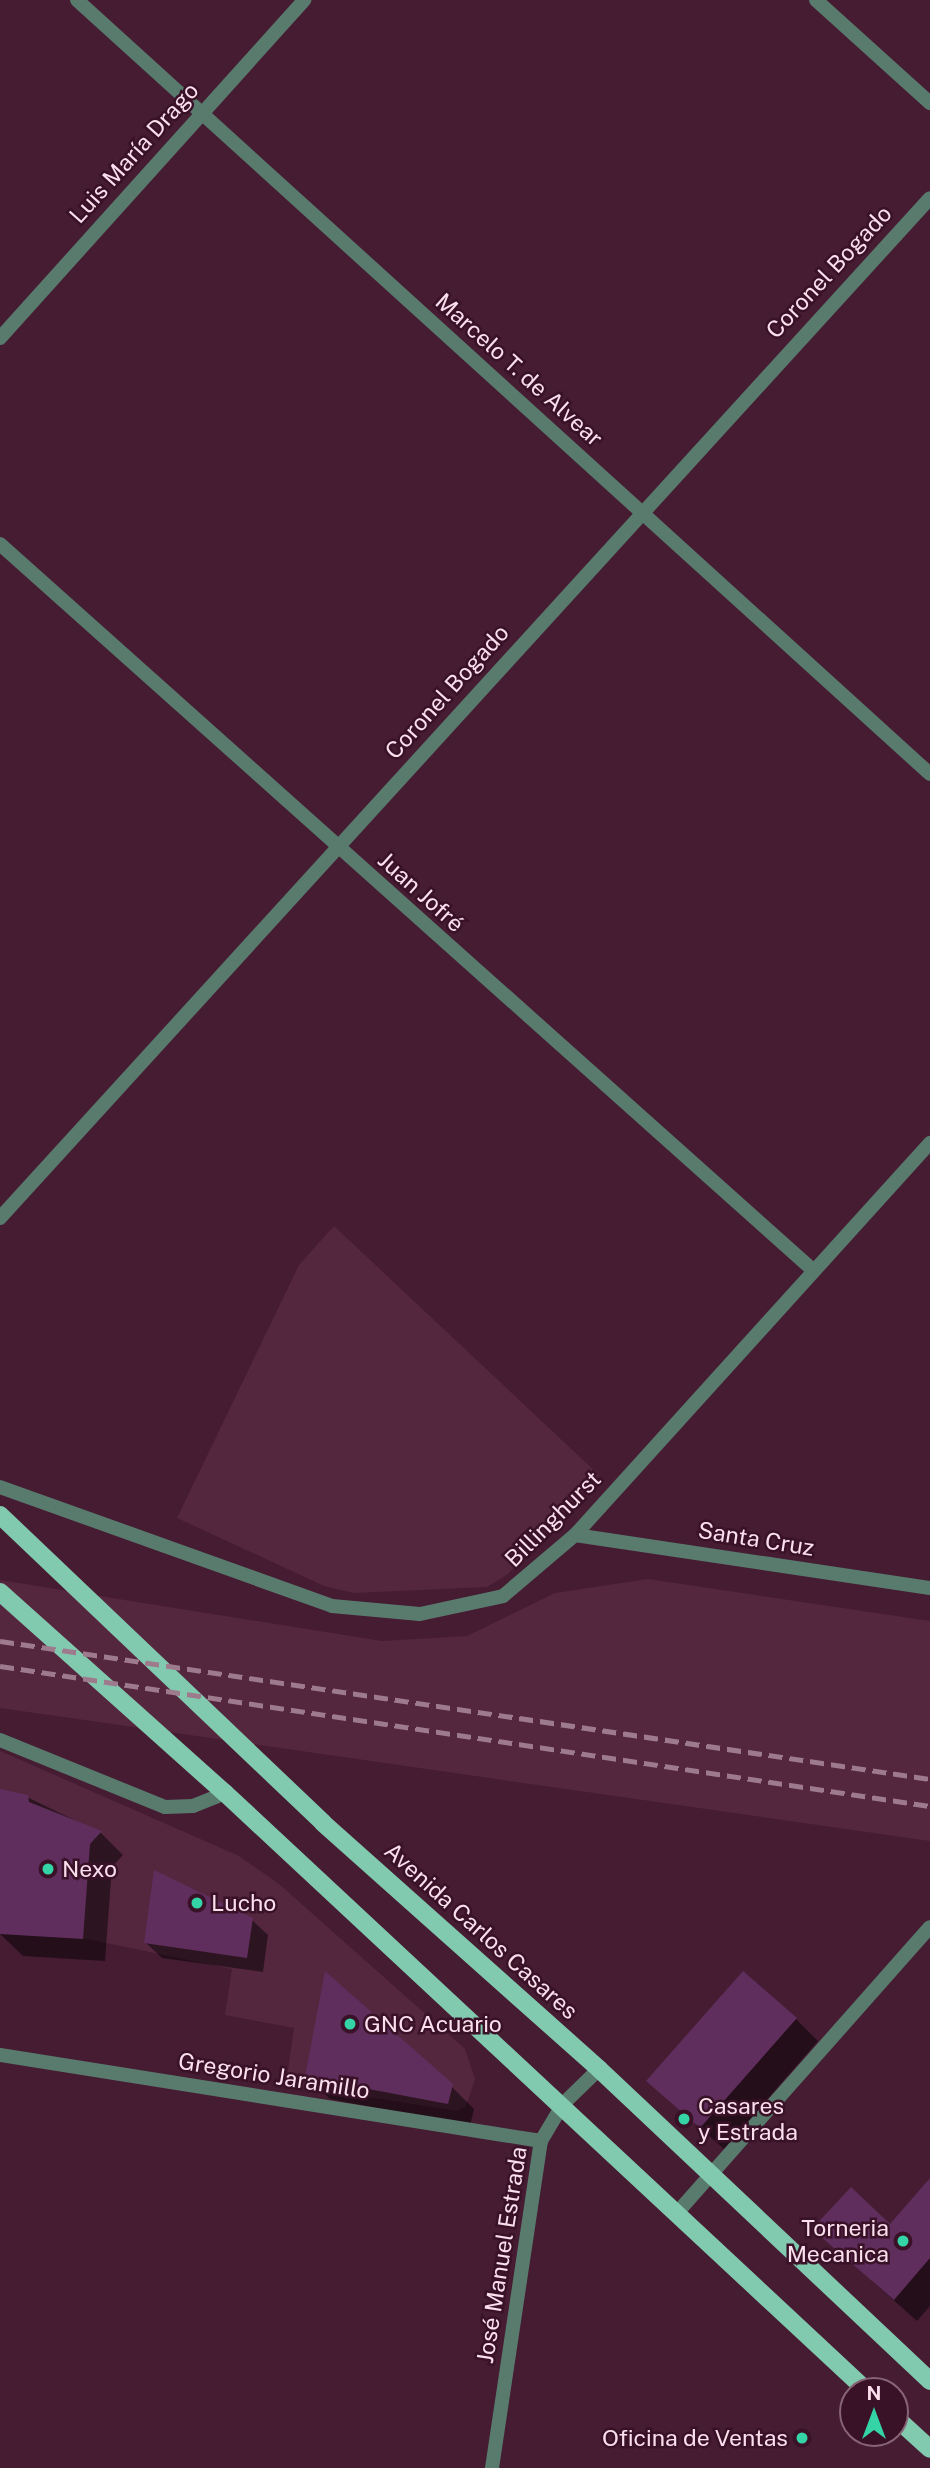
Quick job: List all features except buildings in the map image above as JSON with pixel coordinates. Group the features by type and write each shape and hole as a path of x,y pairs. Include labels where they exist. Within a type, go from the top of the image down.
{"main road":[{"name":"Avenida Carlos Casares","path":"0,1515 323,1823 599,2069 930,2381"},
{"path":"0,1592 225,1793 563,2104 676,2214 852,2377"},
{"path":"909,2430 930,2449"}],"street":[{"name":"Marcelo T. de Alvear","path":"77,0 930,774"},
{"name":"Luis María Drago","path":"0,338 200,112 304,0"},
{"path":"817,0 930,103"},
{"name":"Coronel Bogado","path":"0,1218 338,848 639,510 930,198"},
{"name":"Juan Jofré","path":"0,544 814,1271"},
{"name":"Billinghurst","path":"0,1488 332,1606 374,1615 466,1608 503,1596 575,1535 930,1143"},
{"name":"Santa Cruz","path":"575,1535 930,1588"},
{"path":"0,1740 164,1807 193,1806 225,1793"},
{"path":"676,2214 930,1927"},
{"name":"Gregorio Jaramillo","path":"0,2055 541,2141"},
{"name":"José Manuel Estrada","path":"492,2468 541,2141 563,2104 599,2069"}],"shaded area":[{"path":"334,1226 599,1475 508,1574 487,1587 354,1593 324,1586 177,1518 299,1265"},
{"path":"648,1579 930,1621 930,1841 0,1708 0,1580 382,1641 467,1636 555,1593"},
{"path":"0,1751 239,1856 279,1884 465,2049 475,2079 466,2106 457,2111 286,2084 294,2028 225,2015 232,1969 0,1921"}],"railway":[{"path":"0,1641 930,1779"},
{"path":"0,1666 930,1806"}],"place":[{"name":"Nexo","path":"48,1869"},
{"name":"Lucho","path":"197,1903"},
{"name":"GNC Acuario","path":"350,2024"},
{"name":"Casares y Estrada","path":"684,2119"},
{"name":"Torneria Mecanica","path":"903,2241"},
{"name":"Oficina de Ventas","path":"802,2438"}]}
